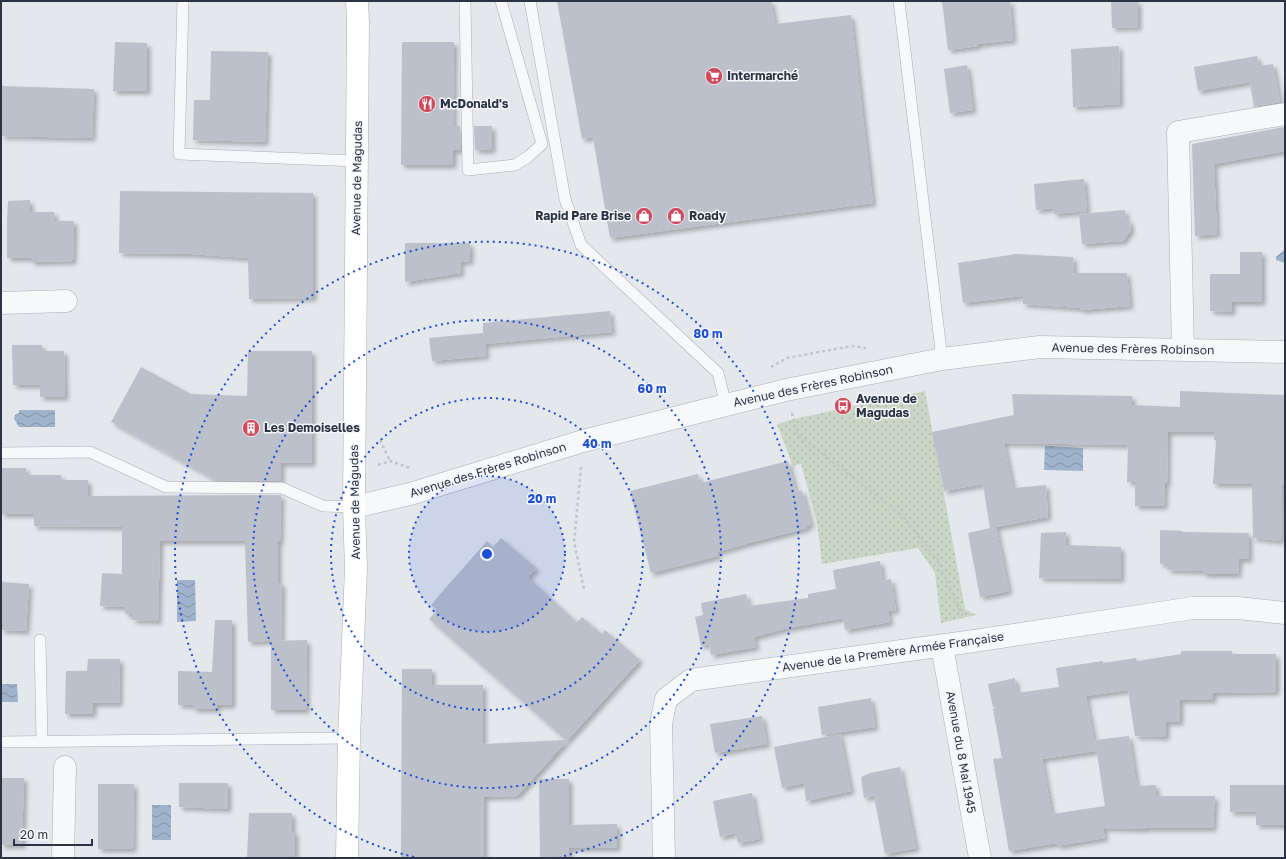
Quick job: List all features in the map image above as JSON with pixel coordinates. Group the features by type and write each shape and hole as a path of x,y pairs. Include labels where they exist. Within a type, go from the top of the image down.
{"main road":[{"name":"Avenue de Magudas","path":"347,858 349,738 356,568 354,508 357,1"}],"street":[{"path":"1183,350 1178,132 1285,114"},
{"path":"1,303 66,301"},
{"name":"Avenue des Frères Robinson","path":"354,508 410,494 583,441 786,390 942,359 1040,347 1285,352"},
{"name":"Avenue de la Premère Armée Française","path":"664,858 661,724 666,699 692,680 942,646 1193,608 1238,608 1285,613"},
{"name":"Avenue du 8 Mai 1945","path":"942,646 980,858"},
{"path":"63,858 65,767"}],"lane":[{"path":"183,1 179,154 357,161"},
{"path":"465,1 468,170 515,166 542,144 501,1"},
{"path":"530,1 565,199 581,245 718,373 726,405"},
{"path":"899,1 942,359"},
{"path":"1,453 90,452 166,487 282,488 323,506 354,508"},
{"path":"40,640 42,741"},
{"path":"1,742 349,738"}],"path":[{"path":"786,390 797,434 904,516 937,560 965,619 967,642"},
{"path":"583,441 574,542 584,589"}],"green space":[{"path":"925,391 965,609 976,615 941,623 935,573 918,548 822,564 817,522 801,464 793,466 777,424"}],"water":[{"path":"1285,249 1285,263 1276,260 1276,257"},
{"path":"19,410 55,410 55,427 19,427 14,419 15,415 19,413"},
{"path":"1045,446 1083,448 1083,471 1044,470"},
{"path":"177,580 195,580 196,621 177,622"},
{"path":"1,684 17,684 18,702 1,702"},
{"path":"152,805 171,805 171,840 152,840"}],"building":[{"name":"Intermarché","path":"557,1 771,1 775,24 851,15 873,203 610,238 593,137 582,139"},
{"path":"942,1 1010,1 1013,40 978,44 978,46 948,50"},
{"path":"1111,1 1138,1 1138,27 1112,28"},
{"path":"115,42 147,43 147,91 113,91"},
{"name":"McDonald's","path":"402,42 454,42 453,126 460,126 461,150 453,150 453,165 401,165"},
{"path":"1119,46 1120,104 1073,107 1071,49"},
{"path":"211,51 268,52 265,142 193,140 194,100 210,100"},
{"path":"1257,56 1259,66 1273,64 1280,102 1254,107 1250,82 1198,91 1194,67"},
{"path":"967,65 973,110 950,113 944,69"},
{"path":"1,86 94,89 92,138 1,136"},
{"path":"474,126 492,126 492,150 475,150"},
{"path":"1284,127 1285,151 1214,164 1217,234 1195,236 1192,144"},
{"path":"1084,179 1087,211 1054,214 1053,208 1036,210 1034,184"},
{"path":"120,191 313,193 313,298 249,299 248,258 191,254 119,253"},
{"path":"30,200 30,212 54,212 55,221 74,221 73,261 31,262 31,258 7,258 8,201"},
{"path":"1125,210 1126,218 1130,222 1131,230 1123,241 1082,244 1079,214"},
{"path":"405,243 470,243 470,261 460,262 461,273 405,282"},
{"path":"1240,252 1262,252 1262,302 1232,302 1232,312 1210,311 1210,274 1240,274"},
{"path":"1016,254 1073,257 1074,273 1127,273 1130,306 1081,310 1080,308 1023,304 1022,296 963,303 958,263"},
{"path":"610,311 612,332 485,344 486,356 432,361 429,338 483,333 483,323"},
{"path":"12,345 42,345 42,351 64,351 65,397 40,397 40,385 13,385"},
{"name":"Les Demoiselles","path":"248,351 312,351 312,463 281,463 281,481 216,480 111,422 141,367 191,394 247,396"},
{"path":"1180,391 1285,395 1285,485 1282,485 1281,541 1253,538 1252,484 1213,484 1216,440 1214,440 1214,432 1168,432 1167,483 1165,483 1164,506 1135,506 1135,482 1127,482 1128,445 1004,443 1013,488 1046,485 1048,517 996,527 1009,591 980,597 968,533 990,528 983,484 944,491 932,432 1014,415 1012,394 1132,396 1132,405 1180,407"},
{"path":"788,461 796,492 802,490 811,525 806,526 807,528 717,552 718,556 651,573 630,491 698,474 700,483"},
{"path":"1,468 26,468 26,475 61,475 61,480 88,480 88,496 281,495 280,541 278,541 278,583 282,583 281,640 248,642 245,541 160,541 158,621 132,620 132,614 125,614 125,607 100,606 102,573 122,574 122,527 34,526 34,514 1,514"},
{"path":"1160,530 1182,532 1249,533 1249,559 1239,559 1238,574 1203,574 1203,571 1167,570 1168,564 1160,564"},
{"path":"1066,532 1066,545 1121,547 1121,579 1039,578 1041,533"},
{"path":"501,538 536,568 528,577 577,622 582,617 602,634 605,630 640,660 517,796 484,797 484,858 401,858 402,669 432,669 432,685 483,685 483,744 566,740 429,619 437,610 431,605 487,541 493,547"},
{"path":"880,561 883,581 891,579 896,610 888,611 890,622 845,630 843,618 784,629 754,637 756,647 711,655 709,644 701,646 695,617 703,615 701,603 746,594 749,606 808,598 808,594 836,589 833,570"},
{"path":"1,582 29,584 26,631 1,630"},
{"path":"215,620 232,620 232,705 217,705 217,709 193,709 193,705 178,705 178,671 212,672"},
{"path":"307,640 306,710 271,710 271,641"},
{"path":"1181,651 1232,651 1232,654 1276,654 1276,692 1213,693 1213,700 1180,700 1180,722 1166,722 1166,737 1135,736 1128,690 1086,696 1096,751 1042,759 1050,804 1052,814 1105,806 1095,740 1129,736 1137,786 1156,785 1156,796 1215,796 1213,828 1103,828 1105,838 1057,846 1057,843 1009,851 993,759 1002,758 993,709 996,707 993,707 988,684 1015,678 1017,693 1059,687 1056,668 1136,658 1137,661 1181,654"},
{"path":"88,659 120,659 119,703 93,703 93,714 65,714 66,671 87,671"},
{"path":"871,698 875,727 822,735 818,707"},
{"path":"762,716 767,744 715,753 710,724"},
{"path":"840,734 851,791 806,801 804,783 782,788 774,747"},
{"path":"900,767 916,848 885,854 874,796 864,798 861,777 870,773"},
{"path":"1,778 24,778 22,845 1,845"},
{"path":"539,779 569,779 569,825 617,824 617,848 569,848 569,858 540,858"},
{"path":"179,783 228,783 228,809 179,807"},
{"path":"98,784 134,784 133,849 98,849"},
{"path":"1230,785 1285,785 1285,825 1256,825 1256,812 1230,812"},
{"path":"752,793 760,839 738,843 735,833 720,837 713,801"},
{"path":"249,813 292,813 292,832 295,832 295,858 247,858"}],"place":[{"name":"Intermarché","path":"714,76"},
{"name":"McDonald's","path":"427,104"},
{"name":"Rapid Pare Brise","path":"644,216"},
{"name":"Roady","path":"676,216"},
{"name":"Avenue de Magudas","path":"843,406"},
{"name":"Les Demoiselles","path":"251,428"}]}
